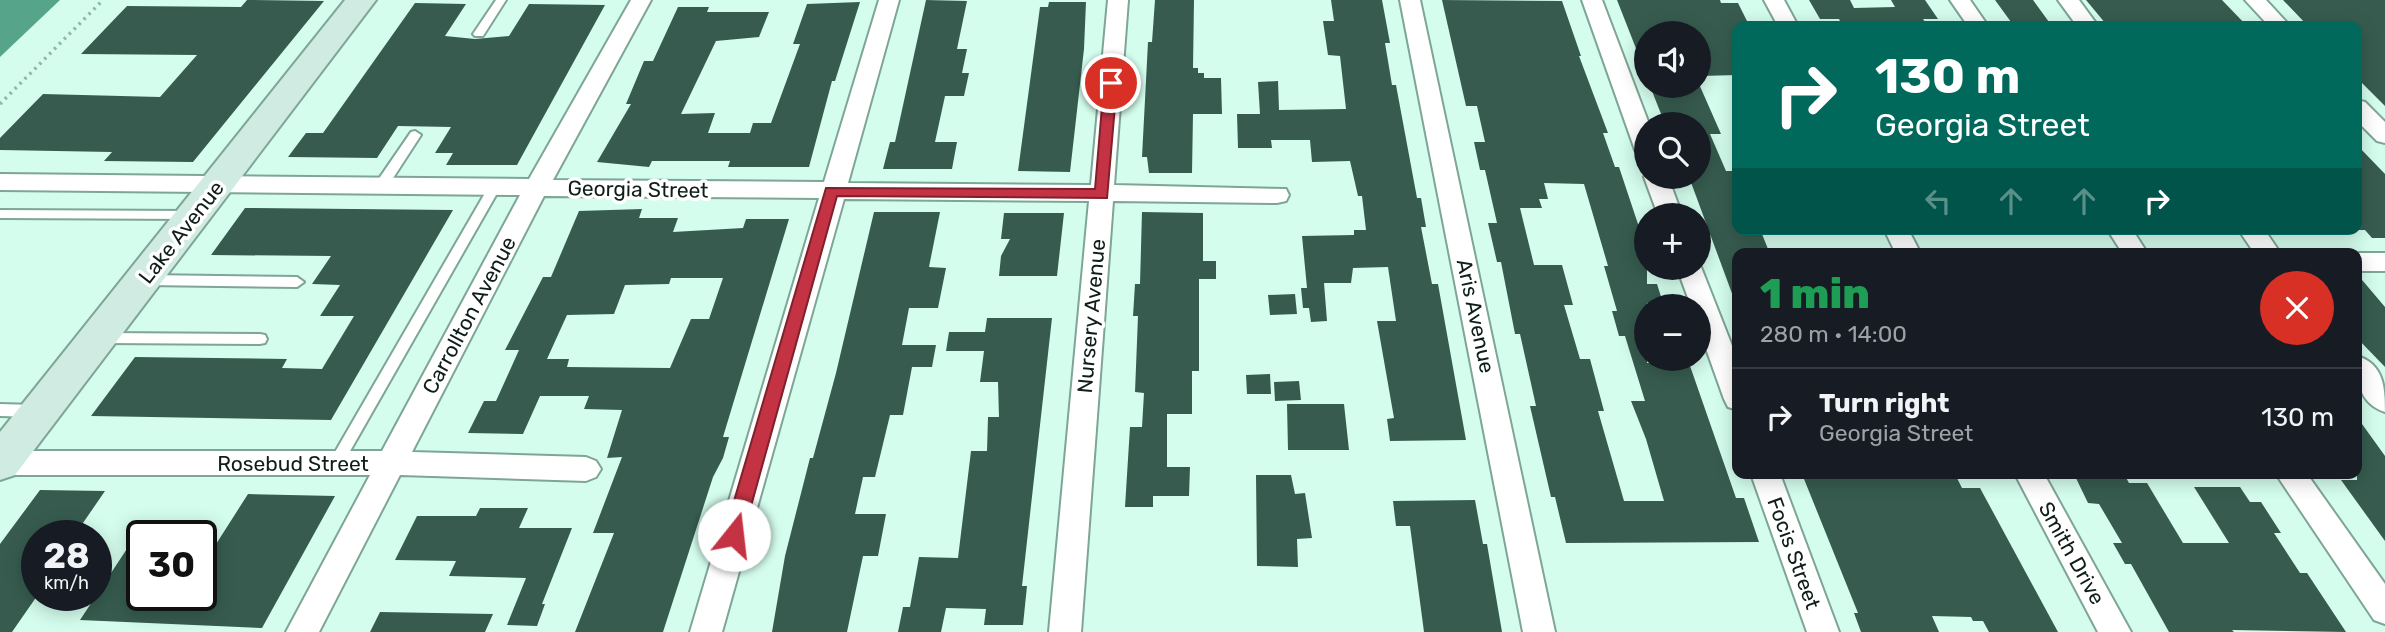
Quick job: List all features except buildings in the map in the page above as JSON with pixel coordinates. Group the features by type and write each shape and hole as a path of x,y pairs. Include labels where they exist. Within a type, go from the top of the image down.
{"street":[{"name":"Lake Avenue","path":"0,463 361,0"},
{"name":"Carrollton Avenue","path":"302,632 536,188 641,0"},
{"path":"706,632 889,0"},
{"name":"Nursery Avenue","path":"1065,632 1118,0"},
{"name":"Aris Avenue","path":"1410,0 1539,632"},
{"path":"1592,0 1634,115"},
{"path":"1774,0 1785,21"},
{"path":"1960,0 1975,21"},
{"path":"2068,0 2084,21"},
{"path":"2255,0 2275,21"},
{"path":"2362,112 2385,135"},
{"name":"Georgia Street","path":"0,182 1277,195"},
{"path":"2362,262 2385,262"},
{"path":"1694,280 1732,383"},
{"path":"2362,372 2385,401"},
{"name":"Rosebud Street","path":"0,463 391,463 586,469"},
{"name":"Focis Street","path":"1767,479 1823,632"},
{"name":"Smith Drive","path":"2032,479 2115,632"},
{"path":"2293,479 2385,610"}],"lane":[{"path":"479,34 501,0"},
{"path":"381,186 415,135"},
{"path":"336,463 494,188"},
{"path":"0,214 194,215"},
{"path":"144,280 297,282"},
{"path":"98,338 260,339"},
{"path":"0,410 40,411"}],"path":[{"path":"0,104 103,0"}],"shaded area":[{"path":"0,0 60,0 0,57"}],"route":[{"path":"734,535 832,191 1102,194 1111,83"}]}
